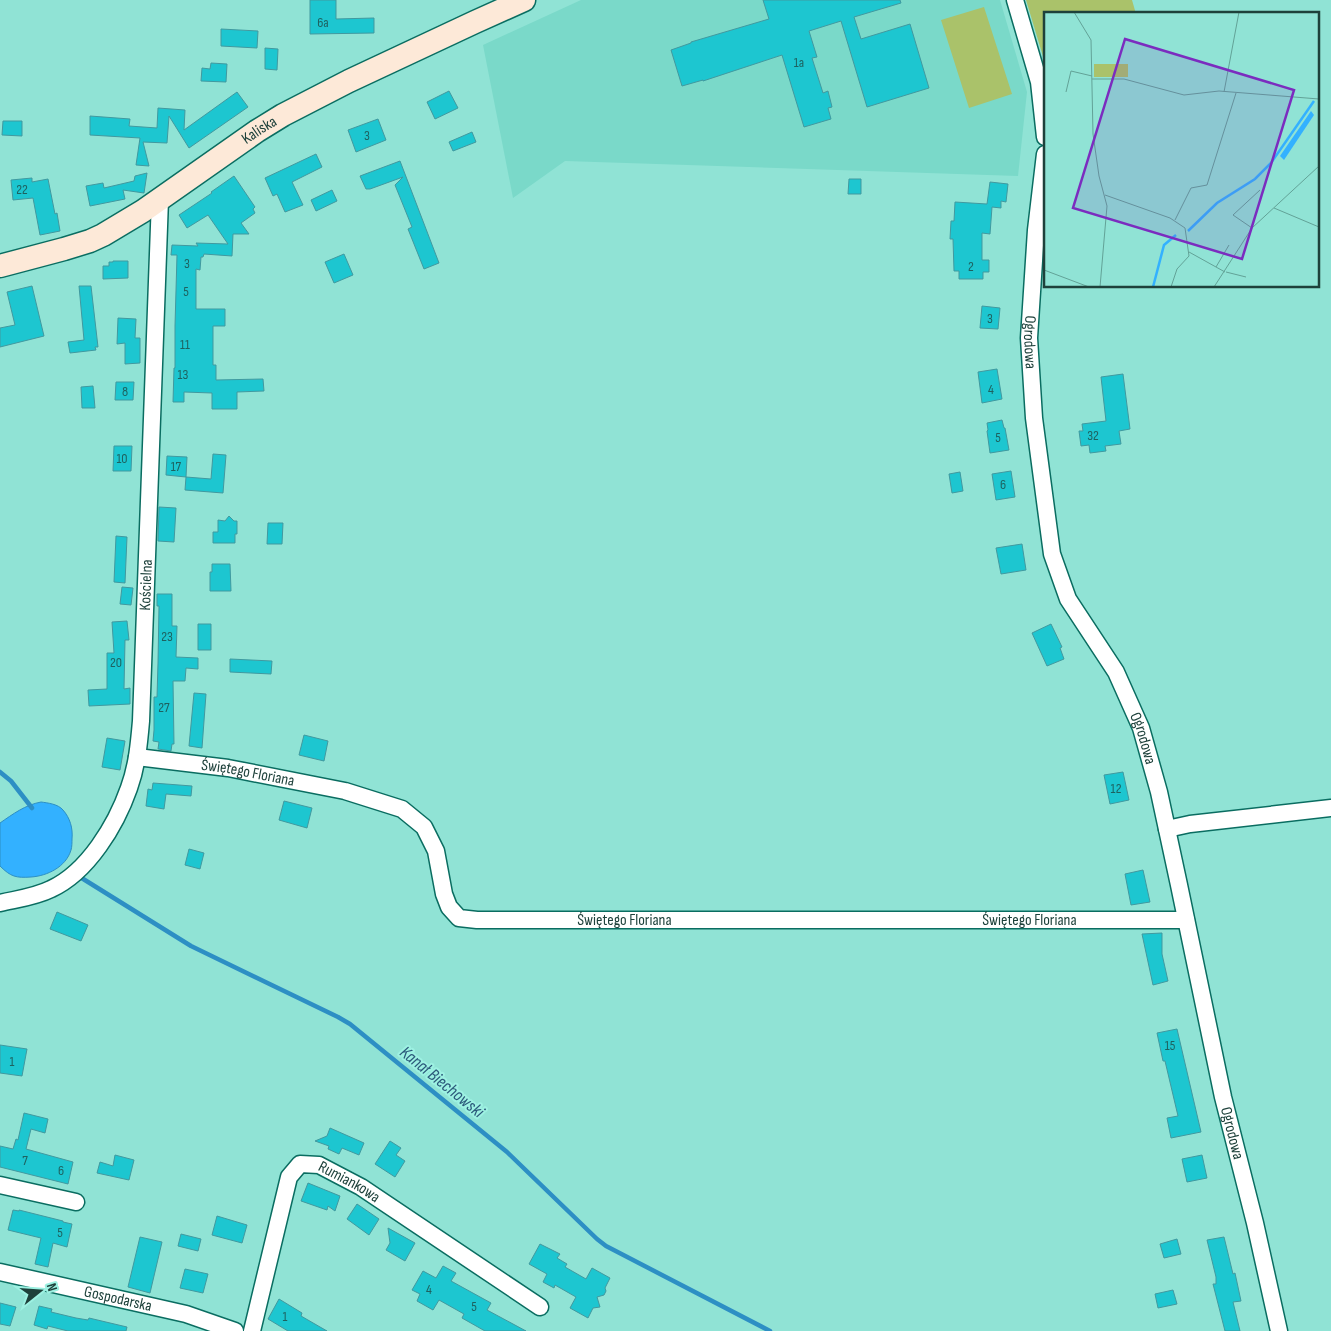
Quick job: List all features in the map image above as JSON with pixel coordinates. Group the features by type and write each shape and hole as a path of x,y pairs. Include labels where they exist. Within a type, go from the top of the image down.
{"main road":[{"name":"Kaliska","path":"0,266 90,241 160,199 256,130 283,115 358,77 524,0"}],"street":[{"path":"1015,0 1039,82 1044,128"},
{"name":"Ogrodowa","path":"1044,162 1036,230 1029,338 1034,418 1052,554 1068,599 1116,672 1141,728 1159,792 1222,1097 1255,1222 1280,1331"},
{"name":"Kościelna","path":"0,903 36,895 53,888 70,877 83,865 96,850 117,816 129,788 137,757 141,721 160,199"},
{"name":"Świętego Floriana","path":"137,757 228,768 345,791 402,809 424,827 436,851 444,894 450,907 459,918 477,920 1186,920"},
{"path":"1167,829 1190,824 1331,808"},
{"name":"Rumiankowa","path":"252,1331 289,1177 300,1164 319,1166 361,1187 540,1307"},
{"path":"0,1185 76,1202"},
{"name":"Gospodarska","path":"0,1272 186,1314 235,1331"}],"shaded area":[{"path":"581,0 1000,0 1027,92 1018,176 565,161 513,198 483,45"},
{"path":"1026,0 1132,0 1135,12 1044,12 1044,60"},
{"path":"984,7 1012,94 969,108 941,20"}],"water":[{"path":"41,802 58,806 68,816 72,831 72,844 69,856 55,870 43,875 31,877 14,876 0,866 0,823 14,813"}],"building":[{"path":"310,0 336,0 336,19 374,18 374,33 310,34"},
{"path":"763,0 900,0 901,3 854,17 861,39 910,24 929,88 867,107 841,21 809,31 817,57 812,58 823,93 828,91 832,107 828,108 831,119 804,127 782,55 682,86 671,50 691,42 769,19"},
{"path":"221,29 258,31 257,48 221,46"},
{"path":"265,48 278,49 277,70 265,69"},
{"path":"211,63 227,64 226,82 201,81 202,68 210,69"},
{"path":"449,91 458,108 435,119 427,102"},
{"path":"237,92 248,107 189,148 169,116 167,143 143,142 149,166 136,165 140,138 90,135 90,116 130,119 129,126 157,128 158,108 185,110 184,130"},
{"path":"378,119 386,140 356,152 348,130"},
{"path":"3,121 22,121 22,136 2,135"},
{"path":"472,132 476,142 453,151 449,142"},
{"path":"316,154 322,167 292,182 303,205 285,212 277,194 273,196 265,178"},
{"path":"400,161 439,263 424,269 408,229 412,227 395,185 403,177 366,189 360,176"},
{"path":"147,173 144,193 123,190 125,199 90,206 86,186 103,183 104,188 134,181 135,176"},
{"path":"234,176 255,207 253,209 255,213 241,223 249,234 233,234 232,256 204,254 201,257 200,270 196,269 196,309 225,309 225,326 213,326 213,365 216,365 216,380 263,379 264,391 237,392 237,409 212,409 212,393 184,392 184,402 173,402 177,255 171,255 172,245 198,246 196,243 228,244 208,215 187,228 179,215"},
{"path":"32,178 32,182 48,179 60,231 40,235 33,198 13,200 11,180"},
{"path":"849,179 861,179 861,194 848,194"},
{"path":"990,182 1008,184 1006,202 1001,201 1001,208 992,207 990,234 982,233 982,260 989,260 989,272 983,272 983,279 959,279 959,271 954,271 953,239 950,239 951,221 954,221 955,202 987,204"},
{"path":"332,190 337,201 316,211 311,200"},
{"path":"344,254 353,275 334,283 325,262"},
{"path":"128,261 128,278 103,279 103,266 109,266 109,262"},
{"path":"32,286 44,336 0,347 0,328 15,325 7,292"},
{"path":"79,286 91,286 98,347 95,347 96,350 70,353 68,342 84,340"},
{"path":"982,306 1000,308 998,329 980,328"},
{"path":"118,318 136,319 135,338 140,338 140,363 125,364 125,343 117,344"},
{"path":"997,369 1002,399 982,403 978,372"},
{"path":"1123,374 1130,429 1119,431 1121,444 1105,446 1106,451 1090,453 1089,445 1081,446 1079,431 1083,431 1082,424 1106,421 1101,377"},
{"path":"116,382 134,382 133,400 115,400"},
{"path":"93,386 95,408 82,408 81,387"},
{"path":"1002,420 1009,450 990,453 987,423"},
{"path":"114,446 132,446 131,471 113,471"},
{"path":"213,454 226,455 223,493 185,490 186,477 211,479"},
{"path":"167,456 187,457 186,477 166,475"},
{"path":"1011,471 1015,497 996,500 992,474"},
{"path":"960,472 963,491 952,493 949,474"},
{"path":"159,507 176,508 174,542 158,541"},
{"path":"229,516 234,521 237,521 235,543 213,543 213,532 218,532 218,520 225,521"},
{"path":"268,523 283,523 282,544 267,544"},
{"path":"116,536 127,537 125,583 114,582"},
{"path":"1022,544 1026,570 1001,574 996,548"},
{"path":"212,564 230,564 231,591 210,591"},
{"path":"122,587 133,588 131,605 120,604"},
{"path":"157,594 172,594 172,626 177,626 176,657 198,658 198,669 186,668 185,681 173,681 174,744 172,744 171,751 158,749 159,742 153,741 154,697 157,697 158,663 159,606 157,606"},
{"path":"127,621 129,640 125,640 124,689 130,688 130,704 89,706 88,690 107,689 107,653 114,653 112,622"},
{"path":"198,624 211,624 211,650 198,650"},
{"path":"1051,624 1062,647 1060,648 1064,659 1047,666 1032,633"},
{"path":"230,659 272,661 271,674 230,672"},
{"path":"194,693 206,694 202,748 189,746"},
{"path":"304,735 328,741 324,761 299,755"},
{"path":"107,738 125,741 120,770 102,767"},
{"path":"1123,772 1129,800 1110,804 1104,775"},
{"path":"153,783 192,786 191,796 166,794 164,809 146,806 148,789 152,790"},
{"path":"284,801 312,808 307,828 279,820"},
{"path":"189,849 204,853 200,869 185,865"},
{"path":"1143,870 1150,902 1131,905 1125,874"},
{"path":"57,912 88,925 81,941 50,929"},
{"path":"1162,933 1162,954 1168,981 1153,985 1142,934"},
{"path":"1177,1029 1201,1132 1171,1138 1167,1118 1178,1116 1157,1033"},
{"path":"0,1045 27,1049 22,1076 0,1073"},
{"path":"24,1113 48,1119 45,1133 31,1129 26,1149 73,1162 68,1184 0,1167 0,1146 13,1149 16,1139 18,1140"},
{"path":"330,1128 364,1143 359,1155 342,1148 339,1154 328,1149 329,1146 315,1141 327,1136"},
{"path":"390,1141 401,1148 396,1155 405,1161 395,1177 375,1164"},
{"path":"115,1155 134,1160 129,1180 97,1173 100,1162 113,1166"},
{"path":"1202,1155 1207,1178 1187,1182 1182,1159"},
{"path":"308,1183 340,1196 335,1211 328,1206 327,1210 301,1201"},
{"path":"357,1204 379,1219 369,1235 347,1219"},
{"path":"13,1210 72,1224 67,1247 53,1243 48,1267 35,1264 41,1238 8,1230"},
{"path":"217,1216 247,1225 242,1243 212,1235"},
{"path":"388,1228 415,1243 405,1261 386,1250 390,1243"},
{"path":"181,1234 201,1239 198,1251 178,1246"},
{"path":"140,1237 162,1242 150,1293 128,1287"},
{"path":"1224,1237 1241,1301 1233,1302 1240,1331 1225,1331 1213,1284 1216,1284 1216,1277 1207,1240"},
{"path":"1177,1239 1181,1254 1164,1258 1160,1244"},
{"path":"540,1244 560,1254 557,1258 567,1264 565,1267 586,1279 592,1268 610,1278 604,1295 597,1297 600,1307 593,1308 588,1318 570,1308 576,1297 555,1285 554,1288 543,1282 547,1274 529,1264"},
{"path":"443,1266 456,1273 451,1281 491,1303 487,1310 526,1331 485,1331 462,1318 464,1314 439,1300 433,1310 417,1301 420,1294 412,1290 423,1271 436,1278"},
{"path":"185,1269 208,1274 203,1293 180,1288"},
{"path":"1173,1290 1177,1304 1158,1308 1155,1294"},
{"path":"279,1299 302,1313 301,1316 327,1331 288,1331 268,1319"},
{"path":"0,1303 16,1307 10,1326 0,1324"},
{"path":"39,1306 52,1309 51,1312 76,1318 88,1320 89,1318 127,1327 126,1331 68,1331 48,1326 47,1329 34,1325"}],"waterway":[{"name":"Kanał Biechowski","path":"0,772 11,781 32,808"},
{"name":"Kanał Biechowski","path":"80,877 191,946 350,1024 507,1152 606,1246 770,1331"}]}
